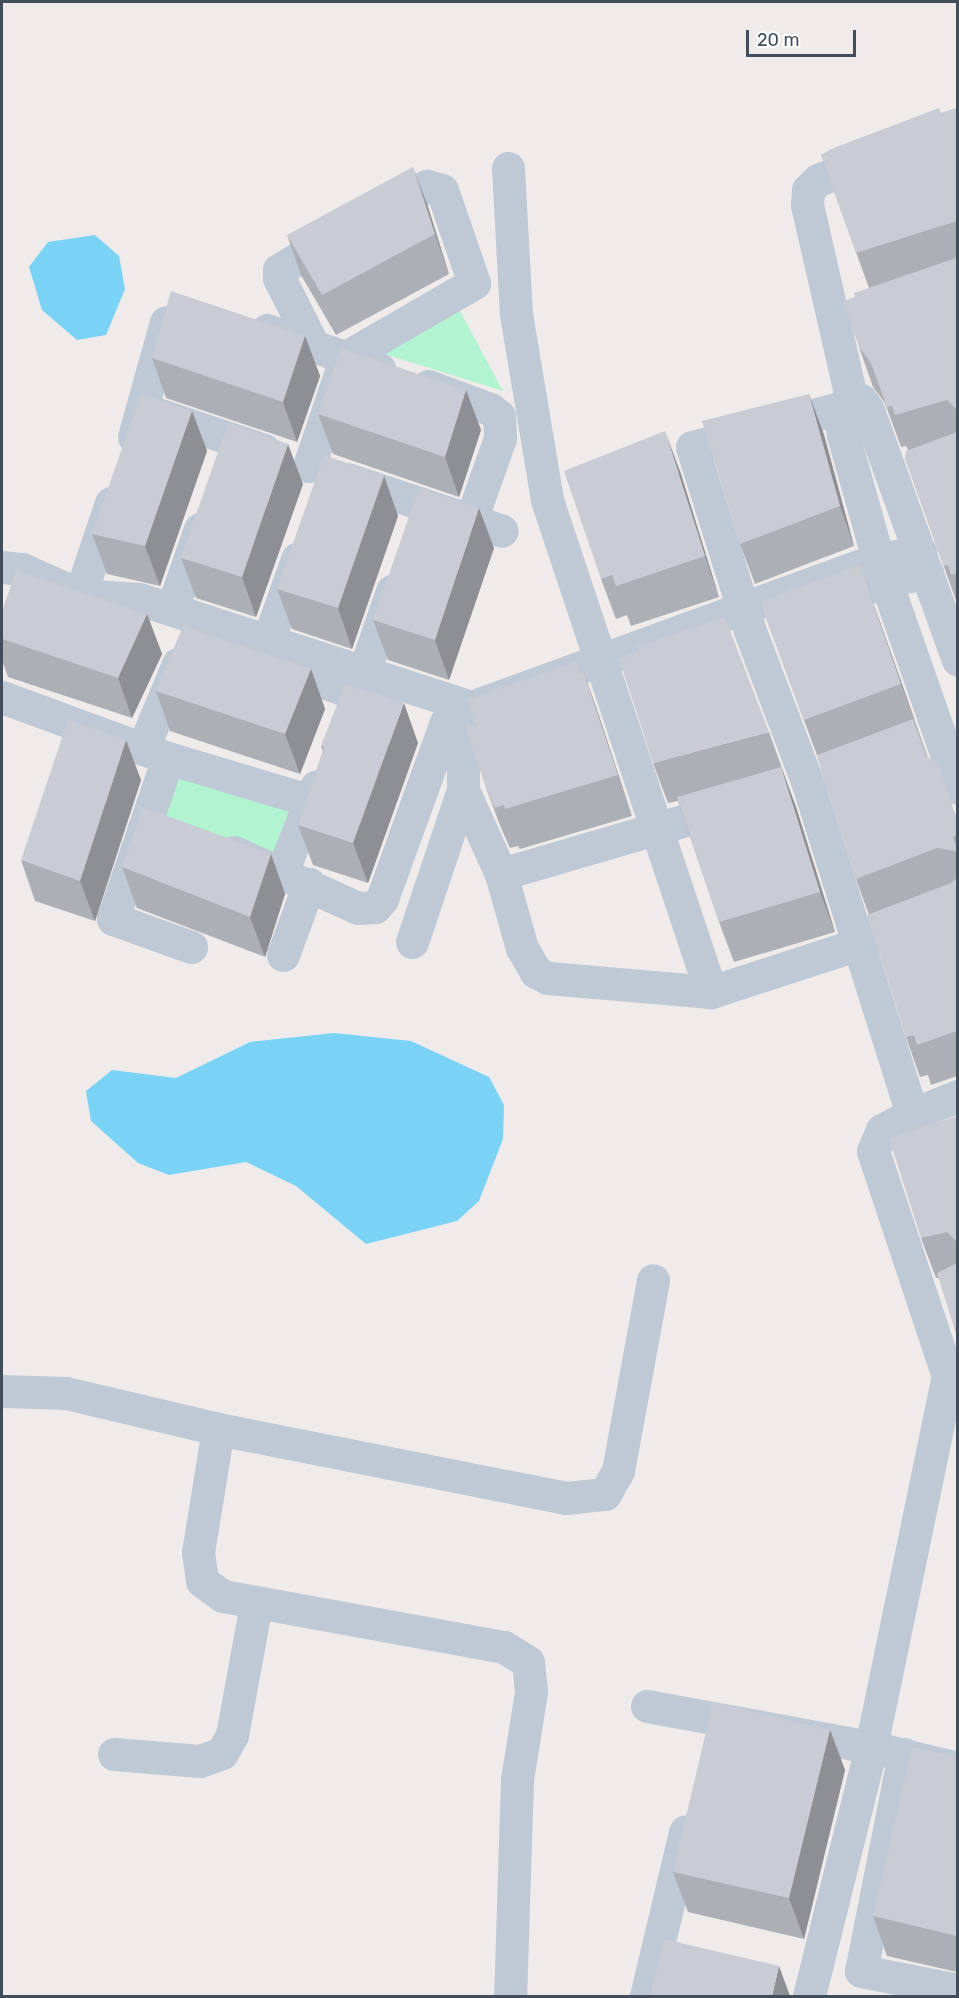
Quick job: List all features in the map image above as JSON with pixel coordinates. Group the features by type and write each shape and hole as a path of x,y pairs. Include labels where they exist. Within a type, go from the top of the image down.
{"street":[{"path":"957,126 818,180 808,190 807,205 848,320 843,435 883,570 917,663 957,788"},
{"path":"508,168 516,314 547,500 654,828 711,992"},
{"path":"314,347 279,278 283,264 427,186 436,185 442,190 474,283 346,357 318,477"},
{"path":"92,596 123,470 144,410 166,320 177,310 196,306"},
{"path":"239,321 490,409 499,416 500,438 471,520"},
{"path":"659,459 692,447 846,402 861,400 868,410 895,480 956,649 917,663"},
{"path":"144,410 231,439 318,477 422,504 502,531"},
{"path":"172,609 231,439"},
{"path":"692,447 746,619 808,784 912,1114"},
{"path":"895,480 926,470"},
{"path":"547,500 580,488"},
{"path":"340,725 358,682 422,504"},
{"path":"268,641 308,528"},
{"path":"92,596 139,598 268,641 358,682 460,719 883,570 923,562"},
{"path":"12,600 12,568 92,596 135,620 189,638 358,682"},
{"path":"189,638 155,753 149,816 113,919 191,947"},
{"path":"2,696 155,753 310,801"},
{"path":"412,942 463,790 460,719"},
{"path":"210,842 365,910 382,899 460,719"},
{"path":"906,747 939,735"},
{"path":"283,956 310,801 327,757"},
{"path":"501,874 808,784 841,772"},
{"path":"463,790 501,874 522,948 536,972 548,978 711,992 859,944 957,906"},
{"path":"149,816 180,829"},
{"path":"809,1996 871,1747 953,1390 873,1151 882,1130 912,1114 957,1096"},
{"path":"2,1391 66,1393 218,1429 566,1498 605,1494 618,1471 653,1281"},
{"path":"924,1302 957,1291"},
{"path":"218,1429 198,1552 202,1581 223,1596 256,1604 504,1647 528,1662 531,1692 517,1779 510,1996"},
{"path":"114,1754 200,1761 222,1753 232,1735 256,1604"},
{"path":"647,1706 707,1731 871,1747 957,1768"},
{"path":"904,1755 858,1984 957,1990"},
{"path":"646,1996 692,1799"}],"green space":[{"path":"454,300 503,391 365,348"},
{"path":"177,750 317,799 294,863 155,814"}],"water":[{"path":"95,235 119,256 125,289 106,335 77,340 42,310 29,267 48,242"},
{"path":"334,1033 411,1041 489,1077 504,1105 503,1139 479,1201 457,1221 366,1244 296,1186 246,1162 169,1175 138,1163 91,1121 86,1091 112,1070 176,1078 250,1042"}],"building":[{"path":"939,108 941,113 957,108 957,221 856,253 821,155 831,149"},
{"path":"413,167 435,234 322,295 287,235"},
{"path":"956,258 957,410 947,400 895,415 892,406 887,407 871,363 859,347 843,301 855,297 854,293"},
{"path":"171,291 305,336 283,402 152,358"},
{"path":"341,348 466,390 445,457 318,414"},
{"path":"141,394 192,411 145,546 92,534"},
{"path":"809,394 840,506 740,544 702,421"},
{"path":"228,423 288,444 242,577 181,558"},
{"path":"665,431 705,556 616,586 612,575 601,579 564,471"},
{"path":"957,432 957,573 951,575 948,565 944,566 905,458 906,451"},
{"path":"324,455 384,476 338,608 277,589"},
{"path":"419,488 479,508 435,640 373,620"},
{"path":"860,565 901,684 804,720 760,602"},
{"path":"16,570 147,614 118,678 2,639 2,612"},
{"path":"725,617 769,732 653,763 619,659 639,651 637,647"},
{"path":"183,626 311,669 285,734 156,691"},
{"path":"576,662 580,674 584,673 618,775 505,809 504,805 495,808 467,732 467,724 477,727 467,700"},
{"path":"345,684 404,703 353,843 298,825 324,747 321,746"},
{"path":"913,719 926,755 939,766 957,820 957,835 953,837 957,855 955,851 937,848 856,879 817,755"},
{"path":"68,720 126,740 80,881 21,860"},
{"path":"781,767 820,892 719,922 677,797"},
{"path":"143,807 271,854 250,917 122,867"},
{"path":"957,878 957,1031 917,1045 914,1035 906,1037 867,915 951,883"},
{"path":"957,1116 957,1242 947,1232 921,1238 889,1138"},
{"path":"957,1263 957,1336 937,1273"},
{"path":"713,1702 830,1730 789,1898 673,1872"},
{"path":"912,1747 957,1757 957,1936 873,1916"},
{"path":"664,1939 779,1966 772,1996 650,1996"}]}
